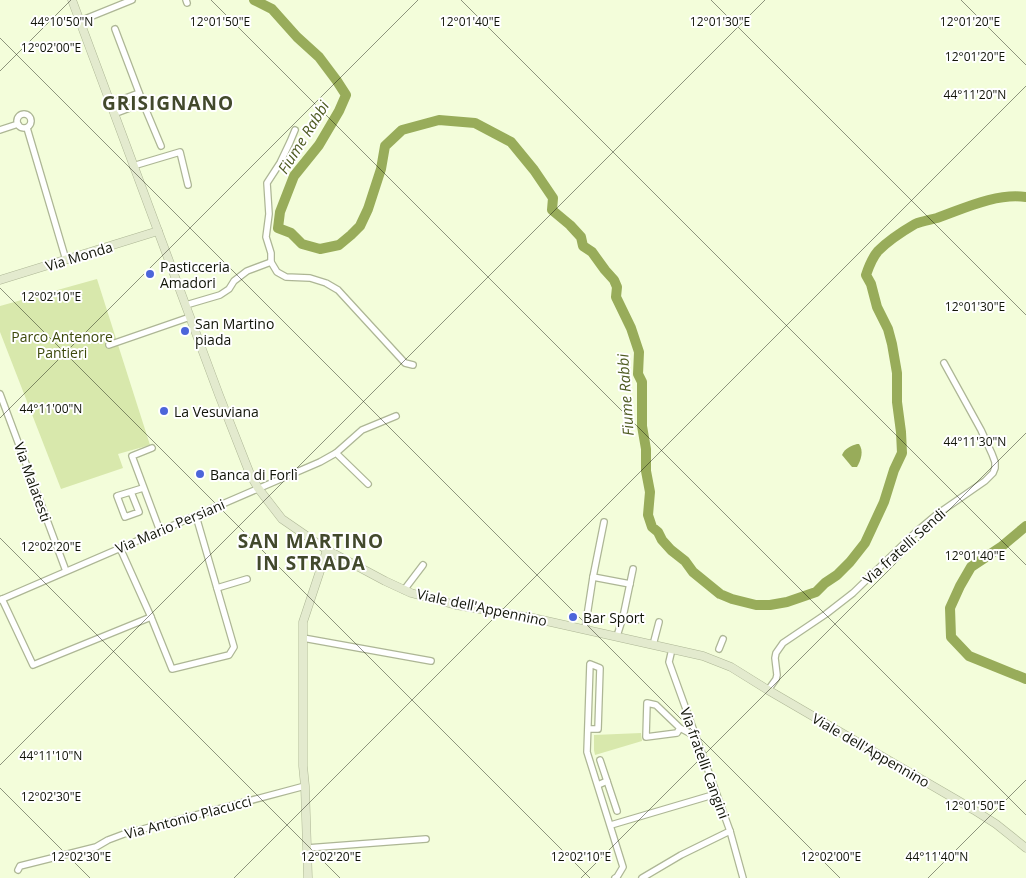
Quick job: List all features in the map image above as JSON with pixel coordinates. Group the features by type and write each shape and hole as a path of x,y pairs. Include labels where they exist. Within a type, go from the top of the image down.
{"main road":[{"name":"Viale dell'Appennino","path":"72,0 250,474 258,488 282,518 326,550 411,593 456,605 533,618 703,656 717,654 731,667 768,690 974,810 996,824 1026,848"},
{"name":"Via Monda","path":"0,280 158,232"},
{"path":"308,878 303,766 303,622 326,550"}],"street":[{"path":"80,21 132,0"},
{"path":"115,29 161,146"},
{"path":"139,92 115,102 114,108 119,112 143,103"},
{"path":"22,114 27,114 31,118 32,123 27,128 20,128 18,124 18,117 22,114"},
{"path":"0,130 18,124"},
{"path":"27,128 66,260"},
{"path":"294,130 280,162 267,183 268,214 266,237 271,253 271,262 277,272 286,276 310,278 326,283 338,290 405,363 413,365"},
{"path":"133,166 180,152 188,185"},
{"path":"186,305 220,295 247,271 271,262"},
{"path":"109,345 190,317"},
{"name":"Via fratelli Sendi","path":"768,690 776,679 776,653 783,643 846,598 916,531 993,474 995,462 992,454 978,423 944,363"},
{"name":"Via Malatesti","path":"0,394 66,571"},
{"name":"Via Mario Persiani","path":"1,599 320,462 336,453 362,430 396,416"},
{"path":"152,448 132,456 160,531"},
{"path":"336,453 368,484"},
{"path":"131,492 139,512 125,518 117,496 143,488"},
{"path":"120,548 172,669 229,655 234,647 196,516"},
{"path":"585,629 604,522"},
{"path":"404,590 423,565"},
{"path":"617,636 633,569"},
{"path":"593,577 630,584"},
{"path":"217,588 247,579"},
{"path":"1,599 32,665 151,617"},
{"path":"623,617 637,620"},
{"path":"653,644 659,622"},
{"path":"303,638 431,661"},
{"path":"717,654 723,639"},
{"name":"Via fratelli Cangini","path":"672,649 669,662 730,831 743,878"},
{"path":"588,729 598,729 600,668 590,664 587,752 623,867 615,878"},
{"path":"680,728 677,733 646,737 647,703 656,705 680,728 696,736"},
{"path":"600,760 617,811"},
{"path":"598,785 607,781"},
{"name":"Via Antonio Placucci","path":"18,870 20,866 96,847 124,834 305,786"},
{"path":"611,825 716,794"},
{"path":"642,878 681,855 730,831"},
{"path":"307,848 426,839"}],"green space":[{"name":"Parco Antenore Pantieri","path":"97,279 150,445 118,454 123,468 61,489 0,332 0,306"},
{"path":"641,733 642,741 595,755 594,735"}],"shaded area":[{"path":"857,444 861,447 860,461 857,467 852,467 842,455 846,449"}],"waterway":[{"name":"Fiume Rabbi","path":"254,0 272,9 297,37 319,57 346,95 319,145 294,176 280,212 278,228 291,233 302,244 320,249 339,245 360,226 368,209 381,169 385,146 402,130 439,120 475,123 511,142 534,170 553,198 552,210 581,237 583,246 592,252 614,280 617,287 616,297 631,328 639,352 638,374 642,382 642,426 650,492 648,515 652,527 693,572 720,594 732,599 756,605 770,605 787,602 816,592 837,575 865,543 884,502 894,470 902,453 897,402 897,373 892,344 888,329 877,307 871,284 866,275 876,254 891,240 915,224 992,199 1015,196 1026,197"},
{"name":"Fiume Rabbi","path":"1026,526 1001,547 971,567 950,608 951,637 969,656 1026,679"}],"place":[{"name":"Pasticceria Amadori","path":"150,274"},
{"name":"San Martino piada","path":"185,331"},
{"name":"La Vesuviana","path":"164,411"},
{"name":"Banca di Forlì","path":"200,474"},
{"name":"Bar Sport","path":"573,617"}],"district":[{"name":"GRISIGNANO","path":"168,103"},
{"name":"SAN MARTINO IN STRADA","path":"311,552"}]}
